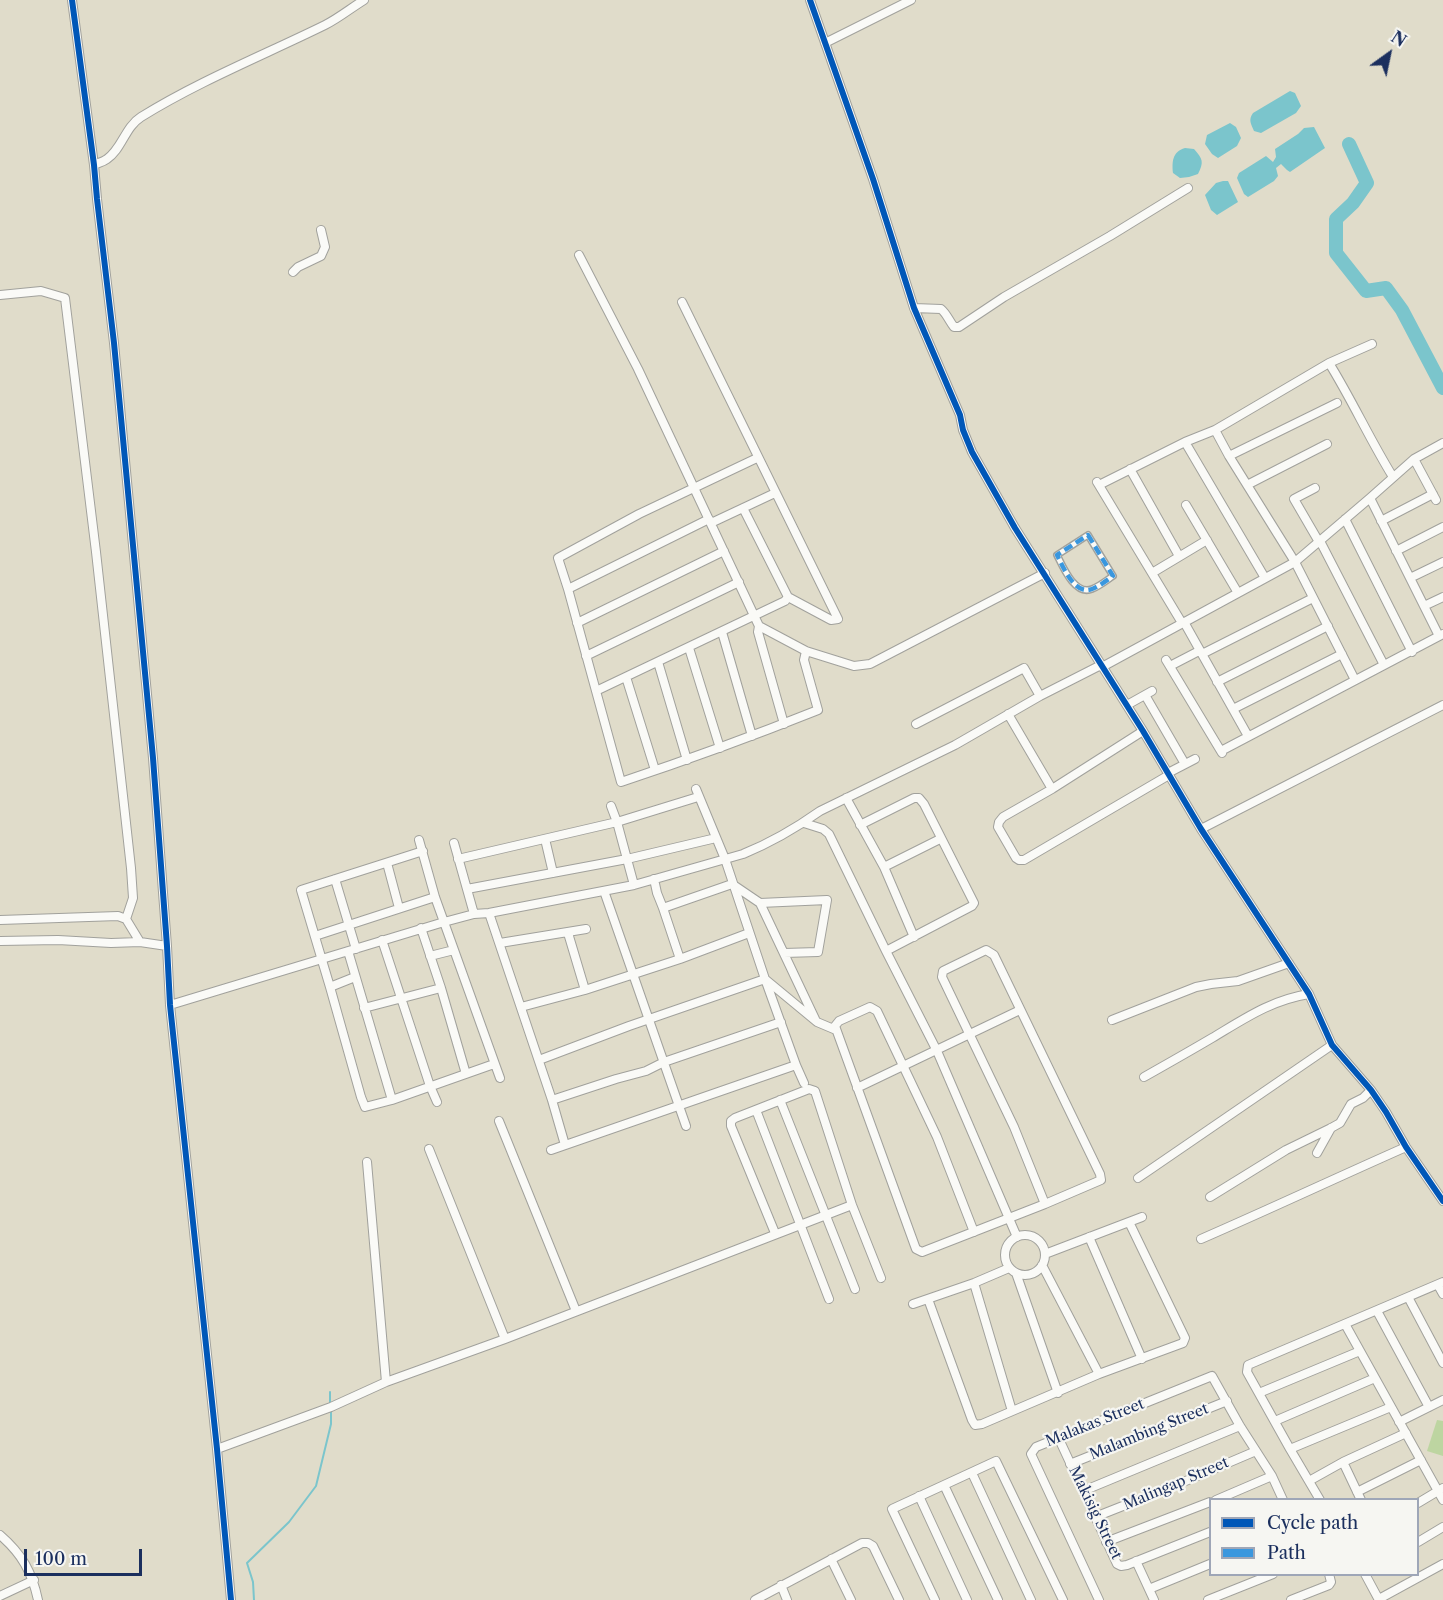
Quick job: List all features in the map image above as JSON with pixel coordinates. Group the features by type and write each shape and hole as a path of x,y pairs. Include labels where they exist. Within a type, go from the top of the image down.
{"street":[{"path":"72,0 114,343 153,764 170,1005 231,1600"},
{"path":"94,165 112,154 127,130 139,118 217,76 327,24 364,0"},
{"path":"810,0 873,179 914,309 960,415 972,452 1015,528 1127,705 1201,829 1309,994 1332,1045 1371,1090 1443,1201"},
{"path":"825,43 911,0"},
{"path":"914,309 941,309 952,325 959,327 1004,297 1188,188"},
{"path":"293,272 298,267 321,256 325,247 321,230"},
{"path":"579,255 638,369 755,616 784,724"},
{"path":"0,295 41,291 65,298 95,540 131,868 133,898 126,919"},
{"path":"682,302 838,619 831,620 788,597 743,508"},
{"path":"1248,736 1183,623 1098,484 1215,430 1329,363 1372,344"},
{"path":"1329,363 1393,477"},
{"path":"1229,456 1337,403"},
{"path":"1215,430 1295,562 1355,680"},
{"path":"1185,442 1265,578"},
{"path":"170,1005 421,928 474,914 634,885 756,849 804,823 820,811 955,745 1040,696 1102,666 1295,562 1414,459 1443,443"},
{"path":"1247,485 1328,444"},
{"path":"757,458 639,514 558,558 621,782 720,748 818,710 804,660 806,651"},
{"path":"1381,521 1434,497 1414,459"},
{"path":"1130,469 1179,556"},
{"path":"1315,488 1294,499 1319,541 1384,665"},
{"path":"568,589 710,521 775,493"},
{"path":"1313,598 1200,652 1168,663 1222,752 1248,736 1441,635 1370,498"},
{"path":"1186,505 1238,593"},
{"path":"1345,519 1412,651"},
{"path":"1396,551 1443,527"},
{"path":"1088,535 1113,576 1090,590 1082,589 1074,585 1057,555 1088,535"},
{"path":"1152,573 1207,540"},
{"path":"577,623 724,551"},
{"path":"1410,579 1443,562"},
{"path":"759,626 806,651 854,666 870,664 1045,573"},
{"path":"586,656 739,582"},
{"path":"596,691 755,616 785,601 788,597"},
{"path":"1424,606 1443,597"},
{"path":"1217,682 1328,627"},
{"path":"722,632 752,736"},
{"path":"689,648 720,748"},
{"path":"1233,709 1342,654"},
{"path":"658,662 687,760"},
{"path":"916,724 1024,668 1040,696"},
{"path":"626,677 655,770"},
{"path":"1127,705 1148,693 1185,764"},
{"path":"1201,829 1443,705"},
{"path":"1008,714 1052,789"},
{"path":"1143,731 1003,817 998,827 1016,858 1024,860 1195,759"},
{"path":"458,859 617,822 697,793 725,859 765,979 804,1083"},
{"path":"846,798 884,867 914,937"},
{"path":"860,825 914,798 919,798 974,903 886,951"},
{"path":"611,807 634,885"},
{"path":"804,823 823,829 829,834 937,1051 1017,1237"},
{"path":"467,889 627,859 716,838"},
{"path":"545,839 553,873"},
{"path":"884,867 940,839"},
{"path":"419,840 435,897 500,1078"},
{"path":"454,843 474,914"},
{"path":"423,851 301,890 365,1107 392,1100 494,1064"},
{"path":"387,863 399,908"},
{"path":"335,879 349,926 355,978 392,1100"},
{"path":"654,879 680,959"},
{"path":"732,884 760,903 817,1022"},
{"path":"663,908 732,884"},
{"path":"604,891 686,1126"},
{"path":"315,936 435,897"},
{"path":"760,903 826,900 818,952 784,953"},
{"path":"489,913 565,1145"},
{"path":"0,920 118,916 126,919 140,942"},
{"path":"421,928 466,1074"},
{"path":"500,943 586,929"},
{"path":"568,933 585,990"},
{"path":"520,1007 585,990 680,959 749,933"},
{"path":"382,940 437,1102"},
{"path":"0,941 140,942 167,946"},
{"path":"430,956 454,950"},
{"path":"974,1232 937,1137 875,1008 870,1007 839,1021 835,1026 916,1249 922,1251 974,1232 1008,1217 1045,1204 1101,1180 1101,1174 994,955 986,950 947,969 942,977 1014,1127 1045,1204"},
{"path":"1112,1020 1196,987 1239,981 1290,963"},
{"path":"330,987 355,978"},
{"path":"539,1060 765,979"},
{"path":"765,979 817,1022 836,1030"},
{"path":"364,1008 441,988"},
{"path":"1144,1077 1259,1010 1290,997 1309,994"},
{"path":"857,1088 1020,1010"},
{"path":"552,1101 615,1079 646,1071 664,1062 781,1022"},
{"path":"1138,1178 1332,1045"},
{"path":"551,1150 796,1065"},
{"path":"775,1233 731,1126 731,1121 809,1089 815,1091 852,1205 881,1278"},
{"path":"1210,1197 1286,1150 1340,1123 1351,1104 1363,1098 1371,1090"},
{"path":"780,1100 855,1289"},
{"path":"756,1110 829,1299"},
{"path":"499,1121 576,1311"},
{"path":"1317,1152 1331,1128"},
{"path":"1202,1239 1406,1147"},
{"path":"429,1149 505,1339"},
{"path":"367,1162 386,1382"},
{"path":"217,1449 331,1407 386,1382 505,1339 852,1205"},
{"path":"1045,1254 1142,1217"},
{"path":"928,1299 975,1425 982,1424 1099,1374 1183,1343 1185,1338 1129,1222"},
{"path":"913,1304 1013,1271 1028,1275 1034,1273 1042,1265 1045,1254 1035,1238 1017,1237 1011,1240 1005,1251 1006,1263 1013,1271 1058,1393"},
{"path":"1089,1237 1142,1359"},
{"path":"1042,1265 1099,1374"},
{"path":"974,1283 1012,1411"},
{"path":"1319,1498 1247,1372 1249,1364 1441,1284 1443,1294"},
{"path":"1408,1297 1443,1363"},
{"path":"1377,1311 1429,1407"},
{"path":"1345,1324 1440,1490 1443,1500"},
{"path":"1260,1394 1360,1351"},
{"name":"Malakas Street","path":"1099,1600 1031,1454 1036,1447 1212,1376 1227,1401"},
{"path":"1275,1420 1375,1378"},
{"path":"1400,1422 1443,1400"},
{"path":"1227,1401 1272,1476 1282,1498"},
{"name":"Malambing Street","path":"1070,1464 1227,1401"},
{"path":"1290,1449 1391,1407"},
{"path":"1083,1491 1240,1426"},
{"path":"1309,1481 1343,1462 1406,1433"},
{"name":"Makisig Street","path":"1059,1439 1117,1564 1127,1565 1209,1532"},
{"name":"Malingap Street","path":"1095,1517 1256,1451"},
{"path":"1343,1462 1359,1496 1421,1460"},
{"path":"935,1600 892,1509 996,1461 1063,1600"},
{"path":"972,1473 1031,1600"},
{"path":"1221,1498 1272,1476"},
{"path":"944,1485 998,1600"},
{"path":"1419,1502 1440,1490"},
{"path":"919,1496 967,1600"},
{"path":"1106,1542 1209,1502"},
{"path":"1419,1541 1443,1527"},
{"path":"0,1534 25,1562 34,1580 38,1600"},
{"path":"755,1600 862,1543 873,1546 899,1600"},
{"path":"831,1559 851,1600"},
{"path":"1136,1561 1154,1600"},
{"path":"1149,1589 1209,1564"},
{"path":"1366,1576 1379,1600 1443,1564"},
{"path":"1208,1600 1270,1576"},
{"path":"1291,1600 1329,1585 1330,1576"},
{"path":"0,1596 34,1580"},
{"path":"780,1585 787,1600"}],"green space":[{"path":"1437,1420 1443,1421 1443,1456 1427,1451"}],"water":[{"path":"1290,91 1295,93 1301,106 1296,113 1261,133 1254,131 1250,120 1251,115"},
{"path":"1230,123 1236,127 1241,138 1237,146 1218,158 1205,144 1207,135"},
{"path":"1314,127 1325,148 1290,172 1281,164 1276,168 1278,176 1274,181 1248,197 1244,194 1237,178 1239,173 1266,156 1273,162 1276,157 1275,149 1304,128"},
{"path":"1185,148 1194,149 1202,163 1198,174 1180,178 1173,173 1173,161 1175,155"},
{"path":"1228,181 1238,202 1217,215 1211,210 1205,195 1216,183"}],"waterway":[{"path":"1349,144 1367,183 1353,203 1336,219 1336,253 1366,291 1386,288 1402,310 1443,388"},
{"path":"330,1392 330,1404"},
{"path":"254,1600 253,1582 247,1563 289,1522 316,1486 331,1424 331,1410"}],"marked path":[{"path":"1088,535 1113,576 1098,586 1086,590 1070,579 1057,555 1088,535"}],"cycle path":[{"path":"72,0 114,343 153,758 170,1005 231,1600"},
{"path":"810,0 873,179 914,308 960,415 972,452 1015,528 1143,731 1201,829 1309,994 1332,1045 1371,1090 1443,1201"}]}
